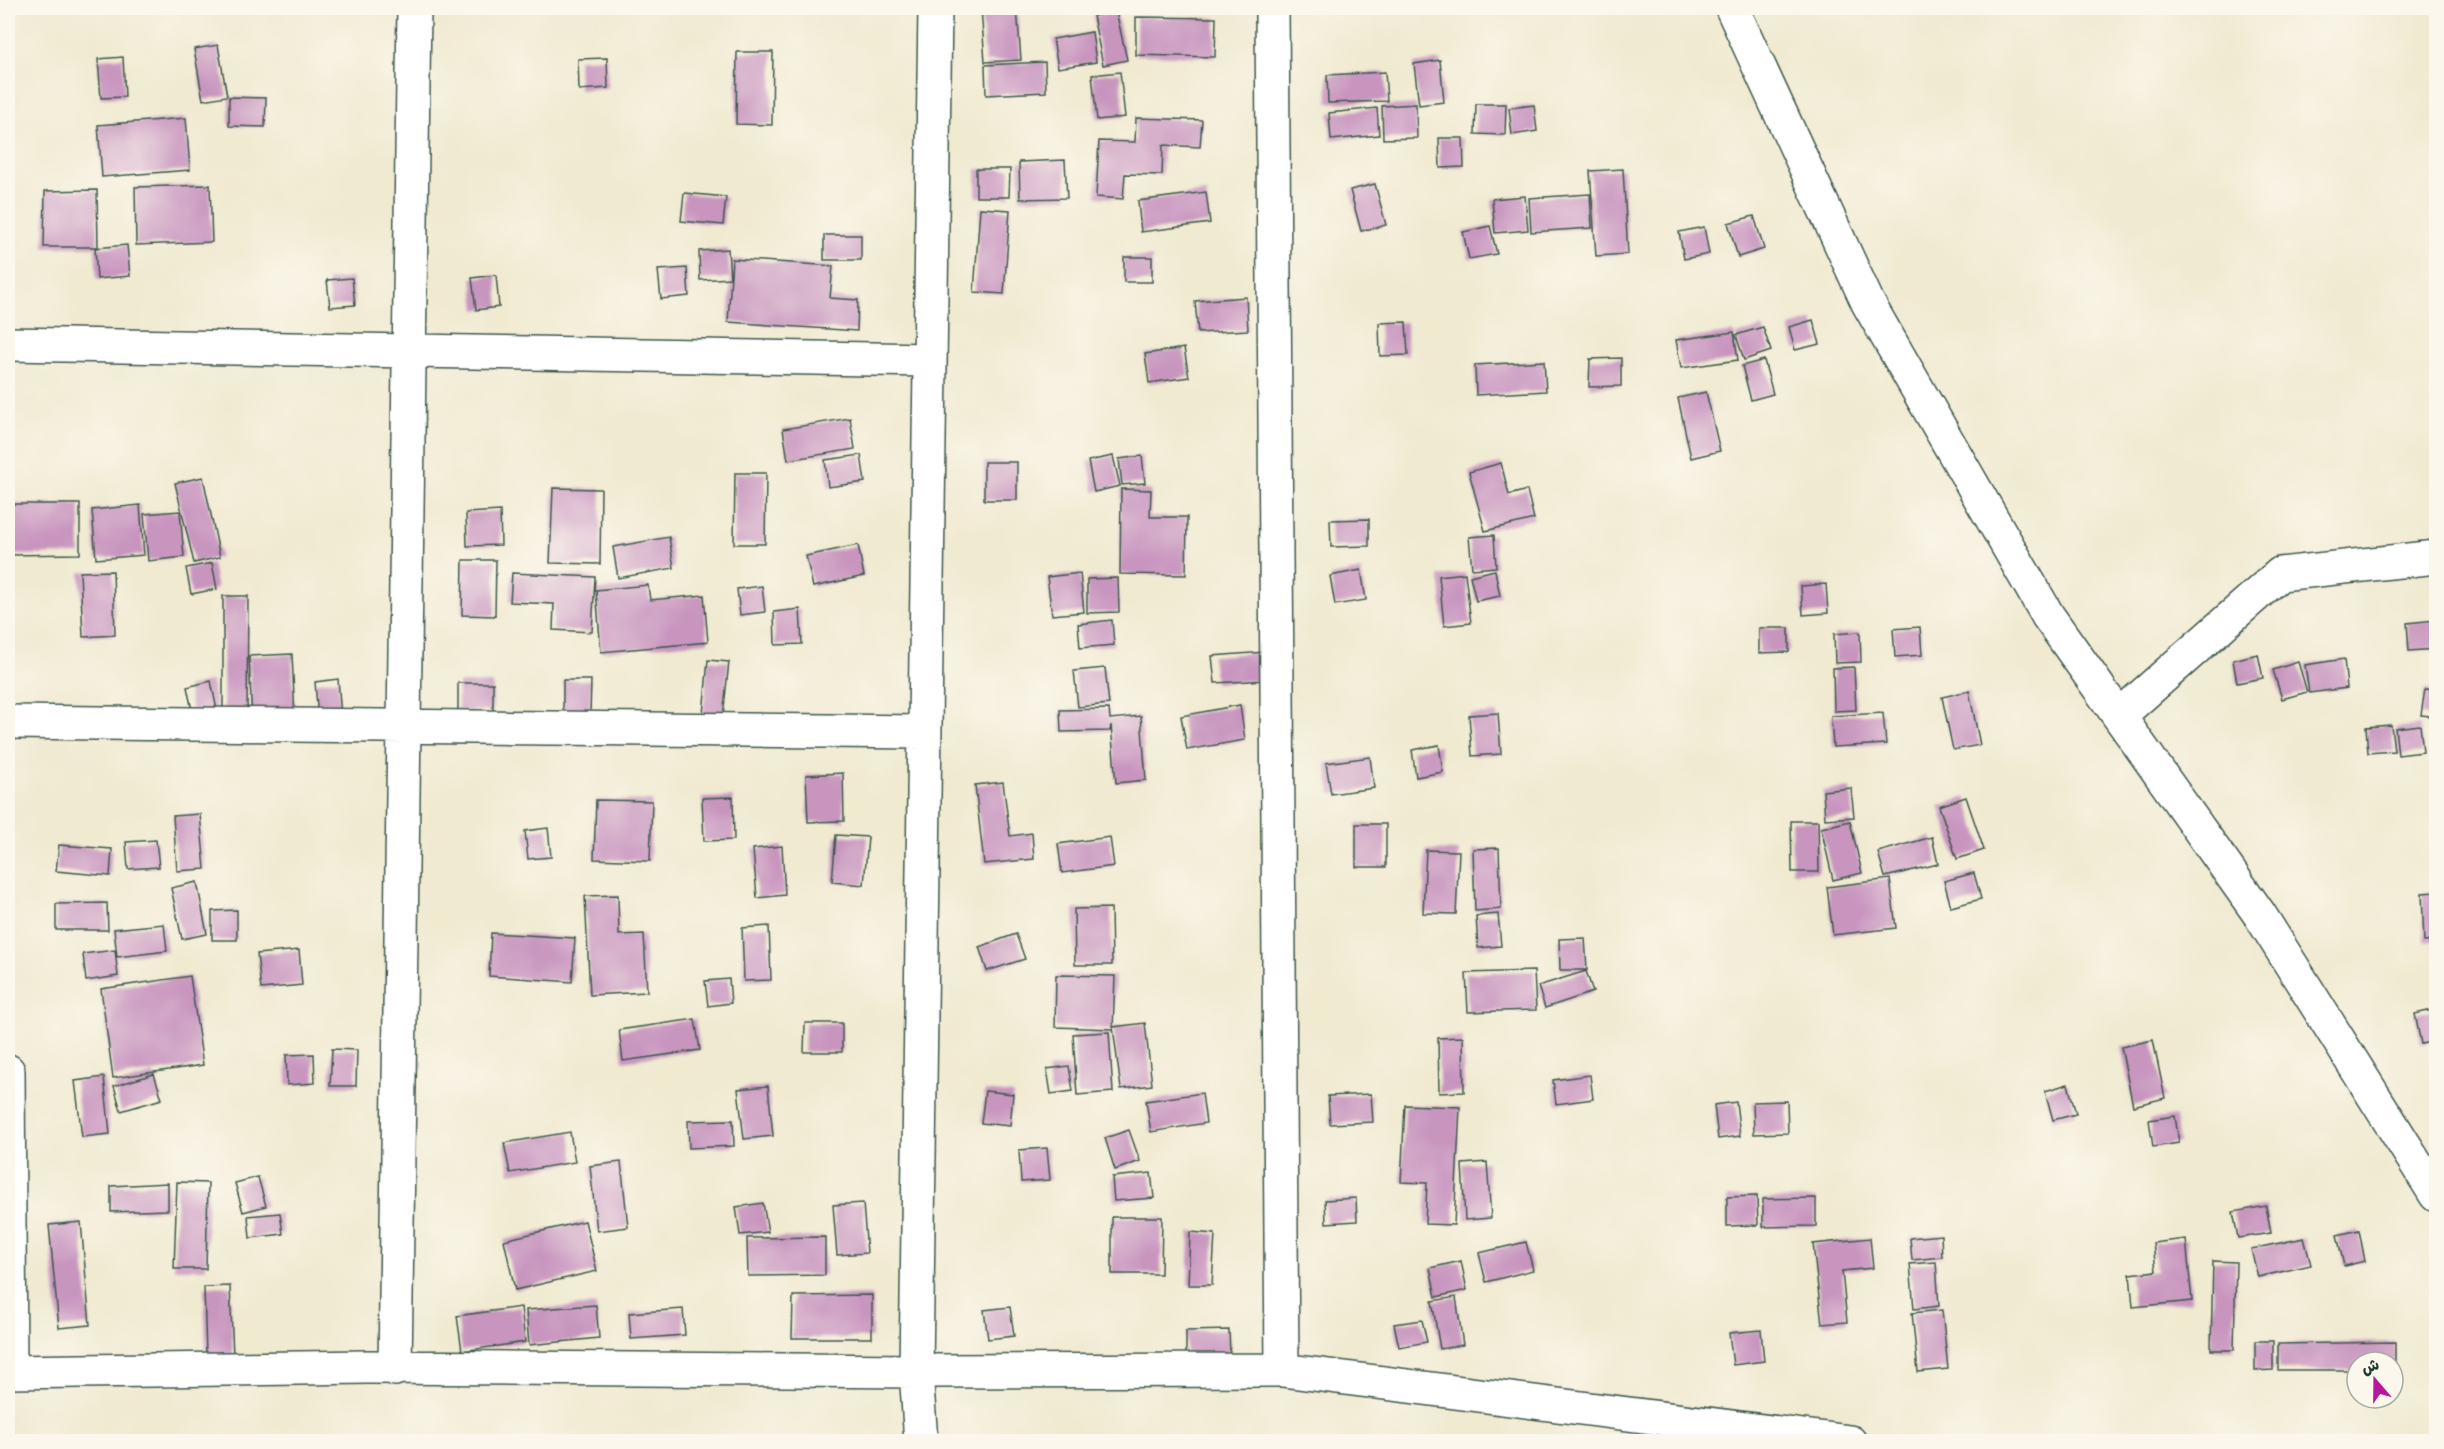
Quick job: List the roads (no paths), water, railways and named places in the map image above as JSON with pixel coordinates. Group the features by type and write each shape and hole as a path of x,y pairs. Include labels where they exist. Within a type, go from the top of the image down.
{"street":[{"path":"395,1369 414,8"},
{"path":"921,1442 916,1371 935,8"},
{"path":"1272,8 1282,1370"},
{"path":"1732,8 1868,303 2048,616 2260,915 2436,1195"},
{"path":"8,344 930,360"},
{"path":"2119,716 2280,574 2436,557"},
{"path":"8,722 924,732"},
{"path":"8,1071 9,1372 395,1369 1282,1370 1850,1442"}]}
